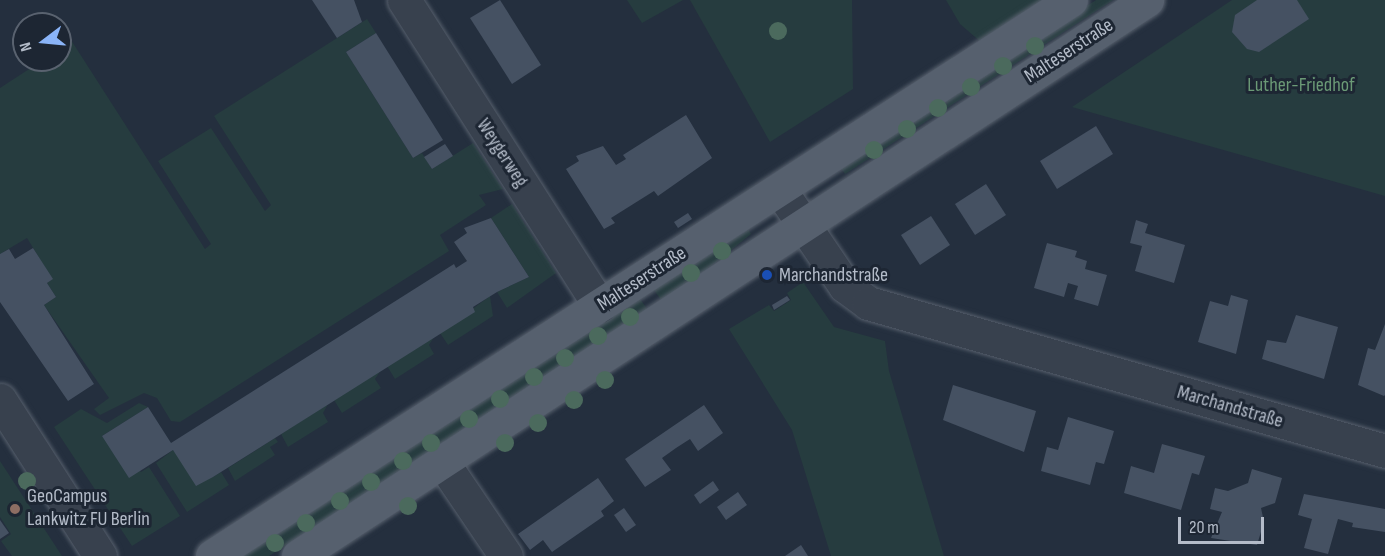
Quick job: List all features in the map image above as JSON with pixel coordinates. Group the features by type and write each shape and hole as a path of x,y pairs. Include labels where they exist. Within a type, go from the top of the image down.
{"main road":[{"name":"Malteserstraße","path":"212,556 1071,0"},
{"name":"Malteserstraße","path":"298,556 1147,0"}],"street":[{"name":"Weygerweg","path":"404,0 600,306"},
{"name":"Marchandstraße","path":"780,190 845,286 868,303 1385,451"},
{"path":"0,400 100,556"},
{"path":"443,463 506,556"}],"green space":[{"path":"627,0 683,0 642,23"},
{"path":"690,0 852,0 853,89 770,142"},
{"path":"946,0 1047,0 982,43 960,24"},
{"path":"1096,0 1113,0 845,174 840,167"},
{"name":"Luther-Friedhof","path":"1232,0 1385,0 1385,196 1072,107"},
{"path":"367,19 376,33 346,52 413,158 422,153 432,169 473,143 503,189 479,195 486,205 440,235 449,251 180,422 171,421 157,398 144,393 100,415 94,409 109,398 44,305 56,297 47,283 52,279 27,238 0,254 0,88 25,72 72,72 72,42 205,249 211,244 158,161 211,128 265,211 271,205 214,116"},
{"path":"512,204 556,273 507,308 497,292 529,277 491,218"},
{"path":"748,229 751,234 664,304 654,290"},
{"path":"803,282 834,327 885,341 889,371 944,556 831,556 792,430 729,329 769,305 774,311 791,300 787,293"},
{"path":"490,296 493,316 448,345 440,333"},
{"path":"640,299 650,313 269,556 240,556"},
{"path":"434,337 429,345 434,354 395,379 387,366"},
{"path":"381,370 375,379 381,388 342,413 334,400"},
{"path":"139,403 148,407 102,436 141,472 149,467 180,516 132,546 54,427 81,409 107,423"},
{"path":"328,404 323,413 328,422 288,447 281,434"},
{"path":"275,438 278,442 270,447 275,455 235,481 228,468"},
{"path":"173,450 213,477 221,472 229,485 187,512 156,463"},
{"name":"GeoCampus Lankwitz FU Berlin","path":"0,461 62,556 12,556 1,541 11,534 0,517"}],"building":[{"path":"312,0 354,0 362,22 337,38"},
{"path":"500,0 541,65 512,84 470,18"},
{"path":"1257,0 1297,0 1309,19 1259,52 1247,49 1232,32 1235,15"},
{"path":"376,33 443,140 413,158 346,52"},
{"path":"686,115 712,158 658,196 654,191 611,218 615,223 604,229 566,169 579,161 576,156 603,146 616,165 626,159 623,155"},
{"path":"1096,126 1113,154 1057,189 1040,161"},
{"path":"445,144 453,156 432,169 424,157"},
{"path":"986,184 1006,215 975,235 955,204"},
{"path":"688,213 692,219 678,228 674,222"},
{"path":"931,216 950,245 920,265 901,235"},
{"path":"491,218 529,277 497,292 473,307 475,312 213,477 196,486 173,450 129,478 102,436 148,407 171,443 454,264 456,268 467,261 454,242 467,233 464,228"},
{"path":"1136,220 1148,224 1145,233 1185,245 1174,283 1135,271 1142,246 1130,243"},
{"path":"1047,243 1077,251 1075,257 1087,261 1085,269 1107,275 1098,306 1074,299 1078,286 1068,283 1064,297 1034,288"},
{"path":"33,248 53,279 47,283 56,297 44,305 94,384 68,401 0,302 0,254 9,249 15,259"},
{"path":"1231,295 1248,300 1236,354 1198,342 1210,301 1228,306"},
{"path":"787,296 790,300 774,310 772,305"},
{"path":"1296,315 1338,327 1324,379 1262,359 1267,340 1286,343"},
{"path":"1385,324 1384,396 1358,385 1368,348 1375,350"},
{"path":"953,385 1036,411 1024,452 943,420"},
{"path":"704,405 723,433 698,451 690,439 676,448 662,458 671,470 645,487 625,459"},
{"path":"1068,417 1114,431 1104,464 1096,462 1090,485 1041,471 1047,447 1058,450"},
{"path":"1162,444 1205,456 1199,475 1192,473 1181,510 1124,493 1131,466 1154,473"},
{"path":"1252,469 1282,478 1275,503 1261,508 1264,522 1257,545 1211,538 1222,512 1210,509 1215,488 1228,491 1248,483"},
{"path":"598,478 614,501 601,511 604,516 552,552 543,540 530,550 518,534"},
{"path":"713,481 719,490 700,504 694,495"},
{"path":"738,492 747,505 726,520 717,507"},
{"path":"1304,494 1385,509 1385,532 1352,527 1353,523 1338,519 1328,554 1304,548 1312,519 1298,515"},
{"path":"624,508 636,525 626,532 614,515"},
{"path":"0,520 9,533 0,539"},
{"path":"801,545 808,556 785,556"}],"place":[{"name":"Marchandstraße","path":"767,275"},
{"name":"GeoCampus Lankwitz FU Berlin","path":"15,509"}]}
